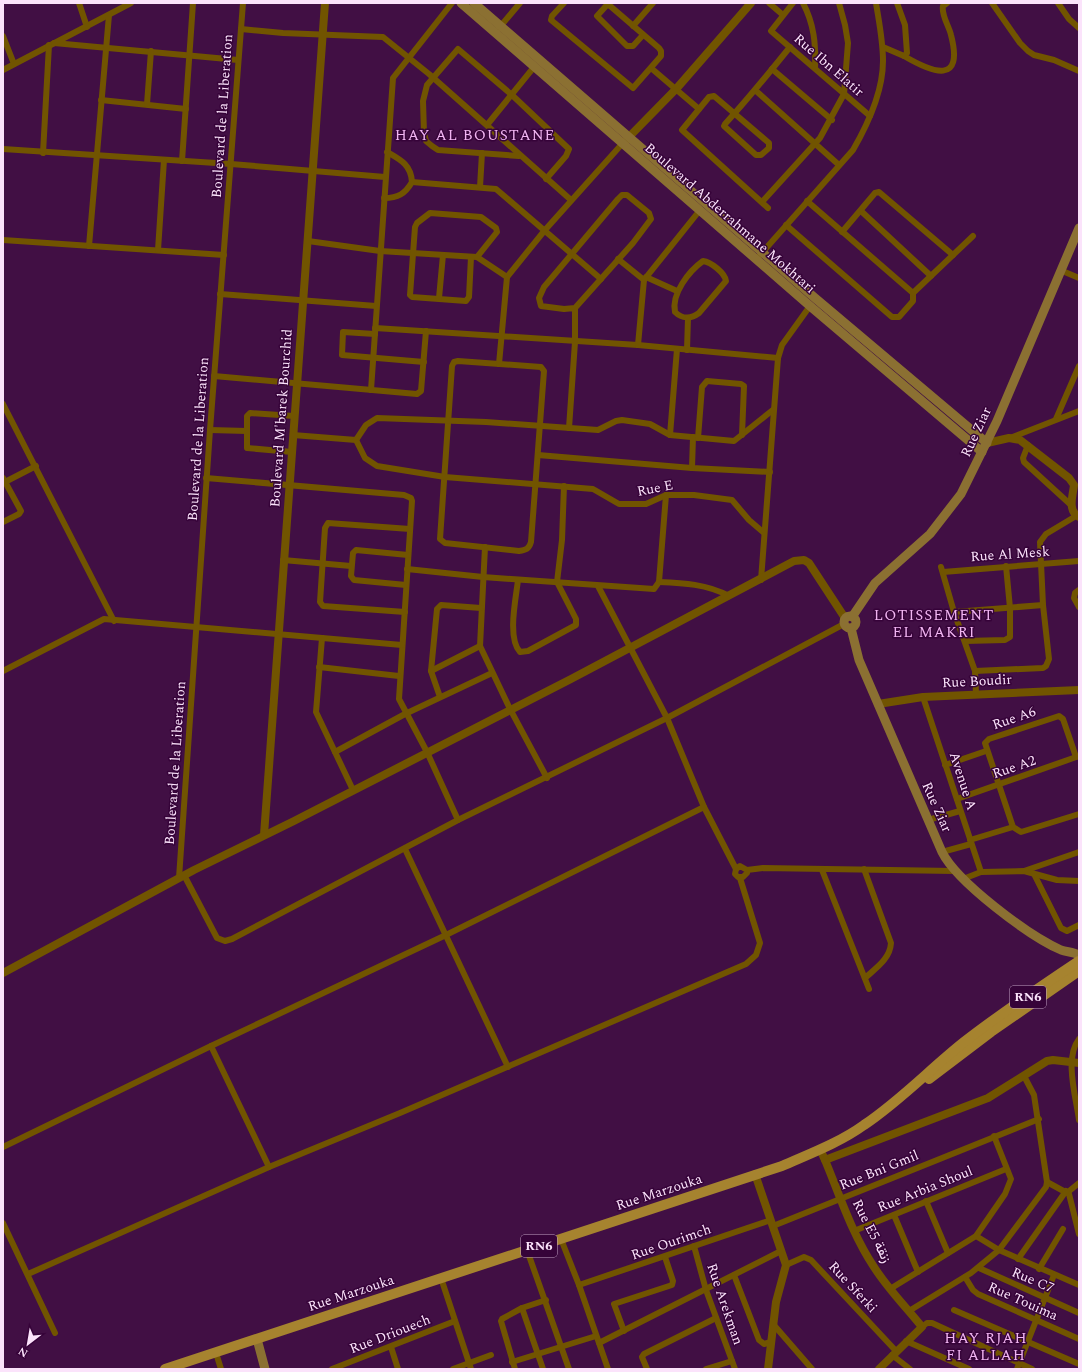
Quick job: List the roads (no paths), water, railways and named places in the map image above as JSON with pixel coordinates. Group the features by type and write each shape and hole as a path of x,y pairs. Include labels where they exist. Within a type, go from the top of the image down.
{"main road":[{"name":"Boulevard Abderrahmane Mokhtari","path":"461,3 498,29 630,138 763,252 877,357 908,390 982,452"},
{"name":"Boulevard Abderrahmane Mokhtari","path":"474,3 534,68 810,306 877,357 914,382 987,443"},
{"name":"Rue Ziar","path":"1079,228 987,443 961,494 944,518 930,534 875,583 848,622 859,660 942,852 954,871 1010,917 1062,950 1079,955"},
{"path":"908,390 914,382"},
{"name":"Rue Ziar","path":"1062,950 1076,968"},
{"name":"RN6","path":"820,1149 864,1125 906,1094 931,1069 964,1042 991,1032 1076,968"},
{"name":"RN6","path":"906,1094 914,1090 979,1036 1076,968"},
{"name":"Rue Marzouka","path":"257,1339 782,1166 820,1149"},
{"path":"257,1339 265,1369"},
{"name":"RN6","path":"165,1369 179,1367 257,1339"}],"street":[{"path":"79,3 86,27"},
{"path":"3,70 131,3"},
{"path":"182,161 193,3"},
{"name":"Boulevard de la Liberation","path":"182,877 206,478 243,3"},
{"name":"Boulevard M'barek Bourchid","path":"264,835 277,634 325,3"},
{"path":"371,390 393,78 452,3"},
{"path":"498,29 520,3"},
{"path":"564,3 552,16 551,20 634,88 662,52 659,48 608,5 597,16 627,46 633,46 643,35"},
{"path":"633,26 652,3"},
{"path":"499,364 508,277 571,200 622,144 630,138 677,88 751,3"},
{"path":"769,3 782,15 793,3"},
{"path":"803,3 814,32 816,48 815,68"},
{"path":"762,202 816,144 832,120 844,94 848,43 846,25 839,3"},
{"path":"756,259 853,150 864,131 879,88 883,63 883,47 876,3"},
{"path":"897,3 906,30 906,54"},
{"path":"883,47 906,54 928,69 942,71 948,70 952,67 954,62 952,35 943,8 947,3"},
{"path":"992,3 1020,43 1028,51 1034,55 1054,60 1079,71"},
{"path":"1058,3 1079,28"},
{"path":"89,246 108,15"},
{"name":"Rue Ibn Elatir","path":"782,15 772,28 773,32 870,116"},
{"path":"241,28 383,38 433,78 487,125 519,156 571,200"},
{"path":"3,36 14,64"},
{"path":"52,44 151,51 238,60"},
{"path":"43,153 52,44"},
{"path":"768,208 683,133 682,128 709,97 714,96 735,112 769,144 769,148 760,156 756,155 724,128 725,124 735,112 772,69 790,47"},
{"path":"519,156 438,150 426,141 424,133 423,100 427,85 458,49 512,95 569,149 566,156 546,179"},
{"path":"147,104 151,51"},
{"path":"487,125 534,68"},
{"path":"651,68 677,88 699,109"},
{"path":"772,69 832,120"},
{"path":"754,90 839,165"},
{"path":"101,100 186,109"},
{"path":"3,149 43,153 231,164 385,177"},
{"path":"384,198 394,198 401,195 408,190 412,182 409,167 404,162 387,152"},
{"path":"480,187 482,153"},
{"path":"158,250 164,160"},
{"path":"412,182 496,189 601,279"},
{"path":"842,232 875,193 882,193 953,255"},
{"path":"569,428 575,342 575,308 651,219 649,213 625,194 618,199 571,252 540,294 539,302 544,307 575,308"},
{"path":"807,201 913,293"},
{"path":"638,345 645,279 700,210"},
{"path":"861,211 931,276"},
{"path":"432,213 481,217 496,228 496,232 474,257 468,299 466,301 412,297 410,295 413,253 417,223 432,213"},
{"path":"786,225 892,317 899,317 913,301 913,293 973,236"},
{"path":"3,240 224,255"},
{"path":"308,241 380,251 474,257 508,277"},
{"path":"439,298 443,255"},
{"path":"618,259 645,279 677,291"},
{"path":"703,260 708,262 726,279 699,313 688,318 675,312 674,306 677,291 703,260"},
{"path":"1060,270 1079,278"},
{"path":"220,294 376,306"},
{"path":"761,580 778,358 782,346 810,306"},
{"path":"687,350 688,318"},
{"path":"424,362 342,356 342,335 345,331 426,331 638,345 778,358"},
{"path":"214,376 419,394 421,390 426,331"},
{"path":"670,435 677,349"},
{"path":"454,362 499,364 543,369 541,425 531,542 529,547 519,551 445,543 441,541 448,420 452,366 454,362"},
{"path":"1056,419 1076,378 1079,366"},
{"path":"692,468 702,387 707,381 744,386 742,435"},
{"path":"3,404 114,621"},
{"path":"293,434 356,440 366,425 377,418 541,425 598,430 616,421 622,420 650,424 670,435 734,441 774,409"},
{"path":"987,443 1009,438 1079,411"},
{"path":"292,452 249,449 246,446 247,416 250,413 294,416"},
{"path":"210,430 247,432"},
{"path":"1009,438 1020,440 1028,445 1072,481 1074,486 1072,505"},
{"name":"Rue E","path":"356,440 365,458 377,466 445,477 593,489 619,504 646,504 666,495 694,495 732,500 749,520 764,532"},
{"path":"976,671 1043,668 1049,660 1043,605 1040,543 1042,538 1078,516 1072,505 1027,465 1023,458 1028,445"},
{"path":"538,455 692,468 770,472"},
{"path":"3,522 19,514 21,511 4,481 36,466"},
{"path":"206,478 408,496 412,501 405,612 399,676 399,699 405,714 427,752 458,820"},
{"path":"518,580 513,631 516,645 519,650 523,652 576,624 576,620 557,582 562,540 564,486"},
{"path":"407,569 518,580 651,589 656,587 659,582 666,495"},
{"path":"405,612 323,606 320,602 322,564 325,527 328,523 410,529"},
{"path":"485,547 480,646 510,709 547,778"},
{"path":"406,586 354,580 351,577 351,566 353,553 356,550 408,555"},
{"path":"283,560 351,566"},
{"path":"3,973 182,877 761,580 794,561 806,560 813,568 848,622 667,718 547,778 458,820 273,918 225,941 217,938 182,877"},
{"name":"Rue Al Mesk","path":"954,612 942,569 1079,561"},
{"path":"966,641 1009,638 1011,630 1006,566"},
{"path":"659,582 680,582 710,587 729,596"},
{"path":"28,1274 269,1167 713,980 746,964 752,959 758,951 759,939 740,878 735,874 736,868 704,807 667,718 598,586"},
{"path":"1079,590 1075,593 1074,598 1079,607"},
{"path":"440,697 431,671 438,608 444,605 481,608"},
{"path":"976,694 976,671 954,612 1043,605"},
{"path":"3,671 101,620 402,645"},
{"path":"322,638 316,712 353,790"},
{"path":"431,671 480,646"},
{"path":"319,668 399,676"},
{"path":"335,752 405,714 492,673"},
{"name":"Rue Boudir","path":"878,704 922,697 1079,690"},
{"name":"Avenue A","path":"922,697 981,872"},
{"name":"Rue A6","path":"945,764 986,748 985,742 990,739 1056,716 1060,716 1063,719 1077,757"},
{"path":"986,748 1013,827 1021,832 1079,814"},
{"name":"Rue A2","path":"957,799 1077,757"},
{"path":"3,1147 211,1046 446,935 704,807"},
{"path":"928,820 960,811"},
{"path":"942,852 1013,827"},
{"path":"404,849 508,1066"},
{"path":"963,879 981,872 1024,871 1079,852"},
{"path":"736,868 742,866 747,870 763,868 954,871"},
{"path":"864,869 891,943 888,956 865,978"},
{"path":"740,878 745,876 747,870"},
{"path":"822,870 869,989"},
{"path":"1024,871 1057,880 1079,881"},
{"path":"1034,874 1061,928 1067,931 1079,925"},
{"path":"1079,1039 1073,1051 1079,1120"},
{"path":"211,1046 269,1167"},
{"path":"820,1149 825,1160 988,1098 1043,1063 1053,1060 1075,1062"},
{"path":"909,1311 979,1268 999,1250 1043,1191 1047,1182 1039,1119 1034,1095 1024,1076"},
{"name":"Rue Bni Gmil","path":"772,1223 841,1198 1039,1119"},
{"path":"890,1288 976,1236 1008,1189 1011,1179 994,1136"},
{"name":"Rue E5 زنقة","path":"825,1160 854,1231 874,1268 909,1311 925,1325"},
{"name":"Rue Arbia Shoul","path":"854,1231 1006,1169"},
{"path":"755,1174 786,1265 780,1286 773,1324 769,1367"},
{"path":"1047,1182 1067,1192 1071,1199 1079,1234"},
{"path":"1018,1259 1067,1192 1079,1183"},
{"path":"926,1201 948,1253"},
{"path":"894,1215 918,1272"},
{"path":"3,1223 55,1333"},
{"name":"Rue Ourimch","path":"579,1285 694,1246 772,1223"},
{"path":"1039,1269 1063,1229"},
{"path":"976,1236 999,1250 1054,1276 1079,1285"},
{"path":"561,1240 579,1285 608,1369"},
{"name":"Rue Arekman","path":"694,1246 706,1290 735,1369"},
{"path":"527,1250 546,1300 569,1369"},
{"path":"599,1343 781,1252"},
{"path":"624,1331 614,1304 672,1285 673,1281 665,1257"},
{"name":"Rue Sferki","path":"786,1265 804,1257 809,1259 910,1369"},
{"name":"Rue C7","path":"979,1268 1079,1313"},
{"path":"734,1275 759,1340 764,1344 771,1342"},
{"path":"1018,1366 1054,1276"},
{"name":"Rue Touima","path":"965,1277 973,1290 978,1294 1079,1339"},
{"path":"441,1278 471,1366"},
{"path":"515,1369 501,1321 505,1316 522,1308 546,1300"},
{"path":"522,1308 543,1369"},
{"path":"954,1310 1079,1364"},
{"path":"647,1369 642,1357 644,1354 716,1318"},
{"name":"Rue Driouech","path":"332,1369 455,1321"},
{"path":"879,1369 906,1341 925,1325 932,1323 1018,1366 1032,1369"},
{"path":"773,1324 812,1369"},
{"path":"512,1362 596,1336"},
{"path":"906,1341 969,1369"},
{"path":"391,1347 398,1369"},
{"path":"216,1353 221,1369"},
{"path":"453,1369 471,1366 491,1355"},
{"path":"706,1369 732,1361"}],"district":[{"name":"HAY AL BOUSTANE","path":"475,135"},
{"name":"LOTISSEMENT EL MAKRI","path":"934,624"},
{"name":"HAY RJAH FI ALLAH","path":"986,1346"}]}
